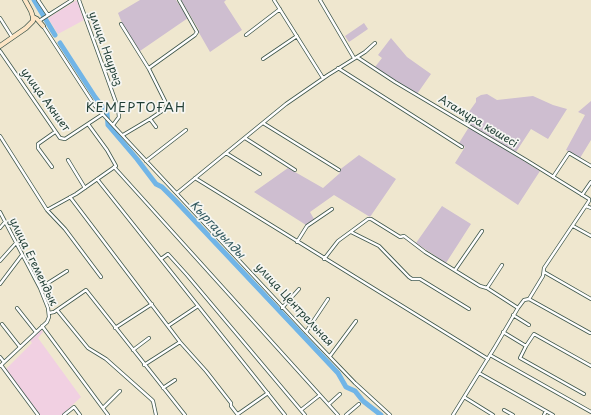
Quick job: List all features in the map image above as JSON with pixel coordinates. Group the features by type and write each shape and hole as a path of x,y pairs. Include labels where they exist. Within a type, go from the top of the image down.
{"main road":[{"path":"0,46 31,23 33,17 25,0"},
{"name":"улица Центральная","path":"33,17 43,26"}],"street":[{"path":"38,0 46,17"},
{"path":"39,21 72,0"},
{"name":"улица Наурыз","path":"79,0 118,108 119,116 112,123"},
{"path":"148,68 195,35 197,32 179,0"},
{"path":"274,0 323,78"},
{"path":"320,0 340,36 356,58"},
{"path":"246,35 280,9"},
{"path":"0,18 12,37"},
{"path":"121,24 148,68 167,105 165,109 123,135"},
{"name":"улица Центральная","path":"43,26 88,96 104,116 282,308 355,383 390,415"},
{"path":"263,59 298,36"},
{"path":"177,193 286,104 338,68 356,58 375,43"},
{"name":"улица Акниет","path":"0,51 60,138 65,139 88,124 104,116"},
{"name":"Атамұра көшесі","path":"356,58 582,195 589,201 586,206"},
{"path":"338,68 462,147"},
{"path":"150,119 156,127"},
{"path":"88,124 107,150 116,166 114,167 338,415"},
{"path":"263,124 339,170"},
{"path":"146,161 186,130"},
{"path":"52,167 38,148 38,144 55,132"},
{"path":"0,136 47,210 65,229 101,277"},
{"path":"245,138 295,170"},
{"path":"226,153 260,174"},
{"path":"553,177 569,153 591,166"},
{"path":"68,160 85,188"},
{"path":"47,210 76,194 114,167"},
{"path":"195,178 296,242 488,359"},
{"path":"97,179 285,415"},
{"path":"582,195 591,182"},
{"path":"70,197 180,342 206,371 231,403 231,406 238,415 268,394"},
{"path":"453,415 488,359 513,315 524,300 529,299 543,276 544,268 586,206 591,208"},
{"path":"296,242 307,226 332,209"},
{"name":"улица Егемендык","path":"0,212 40,288 49,313 48,319 42,326"},
{"path":"324,259 335,244 368,219 400,237 404,236 425,252 518,308"},
{"path":"0,228 5,222"},
{"path":"573,226 591,236"},
{"path":"455,270 482,231"},
{"path":"350,232 379,246 412,279 420,279 469,309"},
{"path":"0,261 16,243"},
{"path":"161,259 168,254 188,275 305,415"},
{"path":"0,284 23,255"},
{"path":"487,288 502,265"},
{"path":"40,288 67,271"},
{"path":"544,272 591,299"},
{"path":"282,308 299,289"},
{"path":"49,313 57,310 86,290 185,415"},
{"path":"306,332 328,299"},
{"path":"529,299 590,333"},
{"path":"116,328 152,304"},
{"path":"168,326 198,306"},
{"path":"17,308 36,332"},
{"path":"57,310 88,348 106,359 153,401 156,415"},
{"path":"513,315 529,325"},
{"path":"330,356 356,321"},
{"path":"2,324 20,347"},
{"path":"38,415 0,366 42,326 108,415"},
{"path":"503,332 526,346"},
{"path":"584,394 520,358 534,334 591,366"},
{"path":"133,350 149,338"},
{"path":"144,365 180,342"},
{"path":"490,355 591,412"},
{"path":"0,357 4,362"},
{"path":"479,373 553,415"},
{"path":"163,388 175,380"},
{"path":"103,408 120,391"},
{"path":"328,404 340,394"},
{"path":"301,410 320,395"},
{"path":"464,397 493,415"},
{"path":"346,415 359,404"},
{"path":"64,415 74,407 80,415"},
{"path":"504,410 513,415"},
{"path":"544,415 546,411"}],"shaded area":[{"path":"77,0 84,20 58,34 48,18"},
{"path":"140,0 176,0 188,18 140,51 122,23 118,13"},
{"path":"181,0 226,0 224,2 242,30 210,52"},
{"path":"364,23 368,29 349,42 345,36"},
{"path":"391,38 407,57 431,74 417,94 375,67 382,58 378,55"},
{"path":"487,94 497,100 533,96 553,105 567,109 548,139 531,129 516,152 463,120 476,102 476,98"},
{"path":"591,101 591,140 580,158 566,150 585,115 578,112"},
{"path":"469,127 540,171 518,205 455,163 465,147 459,143"},
{"path":"359,155 396,179 370,217 334,195 310,212 314,219 306,225 254,192 288,168 323,188 340,173 338,171"},
{"path":"442,206 471,224 446,263 416,243"},
{"path":"41,329 43,332 38,338 81,397 62,415 40,415 6,369 32,343 30,340"}],"waterway":[{"path":"34,0 55,35"},
{"name":"Кыргауылды","path":"60,43 107,113 108,125 156,184 162,187 175,200 338,373 346,387 355,391 363,401 381,415"}],"district":[{"name":"КЕМЕРТОҒАН","path":"136,108"}]}
